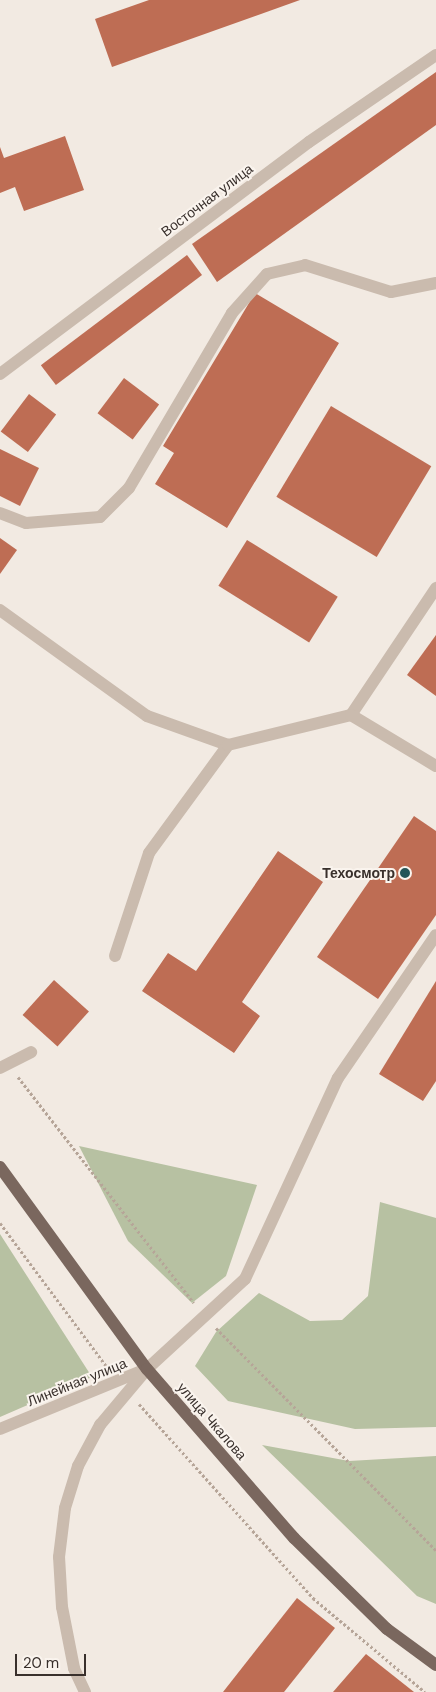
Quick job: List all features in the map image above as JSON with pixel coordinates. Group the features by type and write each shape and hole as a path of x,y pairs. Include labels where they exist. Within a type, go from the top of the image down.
{"main road":[{"name":"улица Чкалова","path":"0,1166 147,1369 294,1538 387,1629 436,1665"}],"street":[{"name":"Восточная улица","path":"0,374 308,142 436,55"},
{"path":"0,513 26,523 100,517 129,488 232,314 267,274 305,265 391,292 436,283"},
{"path":"0,610 147,716 228,745 351,715 436,588"},
{"path":"351,715 436,766"},
{"path":"115,956 149,853 228,745"},
{"path":"147,1369 245,1279 338,1078 436,935"},
{"path":"0,1068 31,1052"},
{"name":"Линейная улица","path":"0,1429 147,1369"},
{"name":"Линейная улица","path":"85,1692 74,1668 62,1607 59,1557 65,1508 78,1466 100,1425 147,1369"}],"path":[{"path":"0,1223 120,1381"},
{"path":"128,1391 313,1598 425,1692"}],"green space":[{"path":"79,1146 257,1185 226,1276 192,1303 128,1241"},
{"path":"380,1202 436,1218 436,1427 355,1429 228,1401 195,1366 216,1332 259,1293 310,1321 342,1320 368,1296"},
{"path":"0,1234 92,1377 0,1417"},
{"path":"262,1445 349,1461 436,1456 436,1604 417,1596"}],"building":[{"path":"149,0 300,0 112,67 95,19"},
{"path":"436,72 436,125 217,282 192,244"},
{"path":"65,136 84,190 24,211 15,187 0,193 0,147 4,158"},
{"path":"187,255 202,275 56,385 41,365"},
{"path":"255,293 339,343 227,528 155,484 174,453 163,446"},
{"path":"124,378 159,404 133,440 98,413"},
{"path":"29,394 56,414 28,452 1,432"},
{"path":"331,406 431,466 377,557 276,497"},
{"path":"0,449 39,468 20,506 0,496"},
{"path":"0,538 17,550 0,574"},
{"path":"247,540 338,597 309,642 218,586"},
{"path":"436,635 436,696 407,675"},
{"name":"Техосмотр","path":"414,816 436,831 436,915 378,999 317,957"},
{"path":"278,851 323,882 242,1002 260,1016 234,1053 142,991 168,953 196,971"},
{"path":"54,980 89,1011 57,1046 23,1015"},
{"path":"436,981 436,1081 423,1101 379,1074"},
{"path":"297,1598 335,1628 284,1692 223,1692"},
{"path":"366,1654 414,1692 333,1692"}],"place":[{"name":"Техосмотр","path":"405,873"}]}
